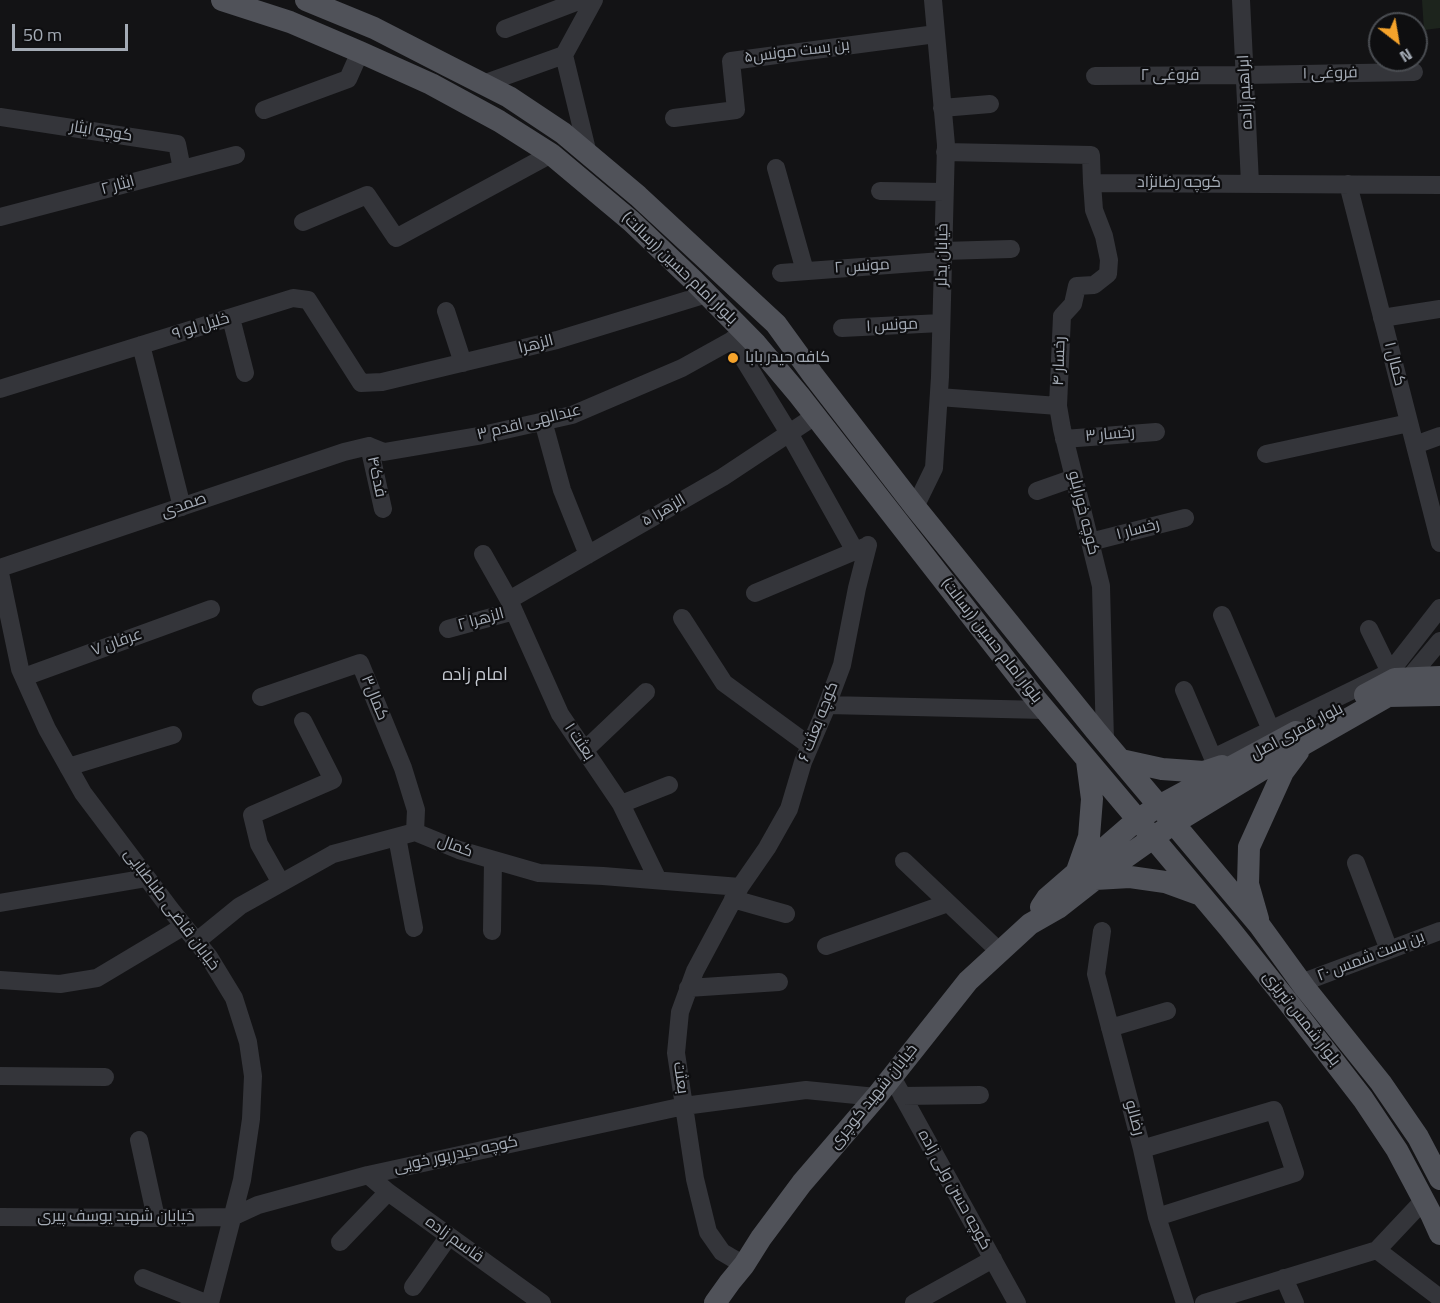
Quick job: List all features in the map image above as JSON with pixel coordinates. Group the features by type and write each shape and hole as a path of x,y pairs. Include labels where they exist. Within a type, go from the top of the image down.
{"main road":[{"name":"بلوار امام حسین (رسالت)","path":"222,0 290,22 450,94 499,121 551,154 631,221 707,294 738,337 763,353 1045,710 1137,820"},
{"name":"بلوار امام حسین (رسالت)","path":"306,0 374,28 483,84 563,133 638,196 776,324 915,507 1159,806"},
{"name":"بلوار قمری اصل","path":"1159,806 1400,675 1440,677"},
{"name":"بلوار قمری اصل","path":"1174,823 1388,696 1440,695"},
{"path":"1260,926 1248,884 1249,847 1282,772 1304,744"},
{"path":"1121,760 1162,769 1204,772 1244,760"},
{"path":"1087,761 1092,799 1085,876 1130,877 1165,882 1198,894"},
{"name":"بلوار شمس تبریزی","path":"1159,806 1260,926 1301,983 1380,1083 1418,1137 1440,1179"},
{"name":"خیابان شهید کوچری","path":"715,1303 736,1283 761,1238 802,1183 876,1098 897,1086 968,981 1030,924 1058,908 1137,820 1159,806"},
{"name":"بلوار شمس تبریزی","path":"1137,820 1229,928 1364,1099 1397,1150 1440,1234"},
{"name":"خیابان شهید کوچری","path":"1085,876 1153,838 1174,823"}],"street":[{"path":"505,29 581,0"},
{"path":"483,84 564,55 594,0"},
{"name":"خیابان یدلر","path":"915,507 934,468 939,398 945,152 933,0"},
{"name":"ابراهیم زاده","path":"1241,0 1250,183"},
{"name":"بن بست مونس۵","path":"674,118 736,110 731,61 936,34"},
{"path":"264,110 348,79 360,52"},
{"path":"564,55 588,154"},
{"name":"فروغی ۱","path":"1245,75 1414,72"},
{"name":"فروغی ۲","path":"1095,76 1245,75"},
{"path":"942,108 990,104"},
{"name":"کوچه ایثار","path":"0,117 177,144 182,169"},
{"path":"945,152 1091,154 1092,183"},
{"path":"303,222 367,195 396,238 551,154"},
{"name":"ایثار ۲","path":"0,217 236,155"},
{"path":"776,168 805,271"},
{"name":"کوچه رضانژاد","path":"1092,183 1440,185"},
{"name":"رخسار ۴","path":"1058,406 1062,316 1073,304 1077,286 1094,285 1108,274 1109,260 1104,236 1094,210 1092,183"},
{"name":"کمال ۱","path":"1348,184 1440,543"},
{"path":"880,191 944,192"},
{"name":"مونس ۲","path":"781,273 1011,249"},
{"name":"الزهرا","path":"361,383 382,382 556,340 707,294"},
{"name":"خلیل لو ۹","path":"0,389 293,298 308,300 361,383"},
{"path":"1382,318 1440,309"},
{"path":"446,311 463,363"},
{"path":"231,318 245,373"},
{"name":"مونس ۱","path":"842,328 941,323"},
{"path":"738,337 789,433 862,548 755,593"},
{"name":"عبدالهی اقدم ۳","path":"369,446 384,452 478,436 572,415 682,368 738,337"},
{"path":"141,345 182,507"},
{"path":"939,398 1058,406"},
{"name":"کوچه خورابلو","path":"1058,406 1064,439 1101,586 1105,741"},
{"name":"الزهرا ۵","path":"511,606 588,555 723,477 815,416"},
{"path":"543,421 562,490 588,555"},
{"path":"1266,454 1409,423"},
{"name":"رخسار ۳","path":"1064,439 1156,432"},
{"path":"1415,445 1440,436"},
{"name":"صمدی","path":"0,568 344,452 369,446"},
{"name":"فدک۴","path":"369,446 383,509"},
{"path":"1037,491 1074,478"},
{"name":"رخسار ۱","path":"1090,542 1185,518"},
{"name":"کوچه بعثت ۶","path":"737,893 767,848 789,809 803,762 842,665 857,588 862,548"},
{"name":"بعثت ۱","path":"483,554 511,606 560,714 621,804 658,880"},
{"name":"خیابان قاضی طباطبایی","path":"0,573 7,639 47,729 83,793 209,957 234,998 248,1042 253,1076 251,1119 242,1180 208,1303"},
{"name":"الزهرا ۲","path":"448,629 511,606"},
{"path":"1400,675 1440,608"},
{"name":"عرفان ۷","path":"24,677 211,609"},
{"path":"1222,615 1271,730"},
{"path":"682,618 724,683 810,746"},
{"path":"1369,629 1400,675"},
{"path":"1184,690 1213,758 1271,730 1400,675 1440,642"},
{"name":"کمال۳","path":"261,697 360,663 403,768 416,810 406,834"},
{"path":"585,750 646,692"},
{"path":"827,705 1045,710"},
{"path":"281,883 259,844 252,815 333,780 303,721"},
{"path":"68,767 173,735"},
{"path":"621,804 669,785"},
{"path":"197,941 240,906 333,854 406,834 414,927"},
{"name":"کمال","path":"406,834 539,873 658,880 737,893 786,914"},
{"path":"492,931 493,860"},
{"path":"904,861 1000,952"},
{"path":"1356,864 1389,950"},
{"path":"0,903 147,878"},
{"name":"بعثت","path":"736,1283 722,1252 708,1232 695,1179 676,1053 680,1012 688,988 737,893"},
{"path":"826,946 948,903"},
{"path":"0,980 60,984 97,978 184,926"},
{"name":"رضالو","path":"1102,931 1096,974 1142,1149 1157,1216 1185,1303"},
{"name":"بن بست شمس ۲۰","path":"1301,983 1440,931"},
{"path":"688,988 779,982"},
{"path":"1110,1028 1167,1011"},
{"path":"0,1076 105,1077"},
{"path":"897,1086 980,1095"},
{"name":"کوچه حسن ولی زاده","path":"897,1086 1017,1303"},
{"name":"کوچه حیدرپور خویی","path":"232,1217 258,1204 368,1175 684,1106 806,1090 876,1098"},
{"path":"1142,1149 1274,1110 1295,1173 1157,1216"},
{"path":"139,1140 156,1218"},
{"name":"قاسم زاده","path":"368,1175 388,1192 542,1303"},
{"path":"340,1242 388,1192"},
{"path":"1204,1303 1377,1250 1424,1200"},
{"name":"خیابان شهید یوسف پیری","path":"0,1216 232,1217"},
{"path":"413,1287 449,1236"},
{"path":"1377,1250 1435,1299"},
{"path":"914,1303 993,1259"},
{"path":"143,1278 208,1303"},
{"path":"1284,1278 1294,1303"}],"shaded area":[{"path":"1422,0 1440,0 1440,28 1428,30 1428,12 1423,12"}],"place":[{"name":"کافه حیدر بابا","path":"733,358"}],"district":[{"name":"امام زاده","path":"475,676"}]}
